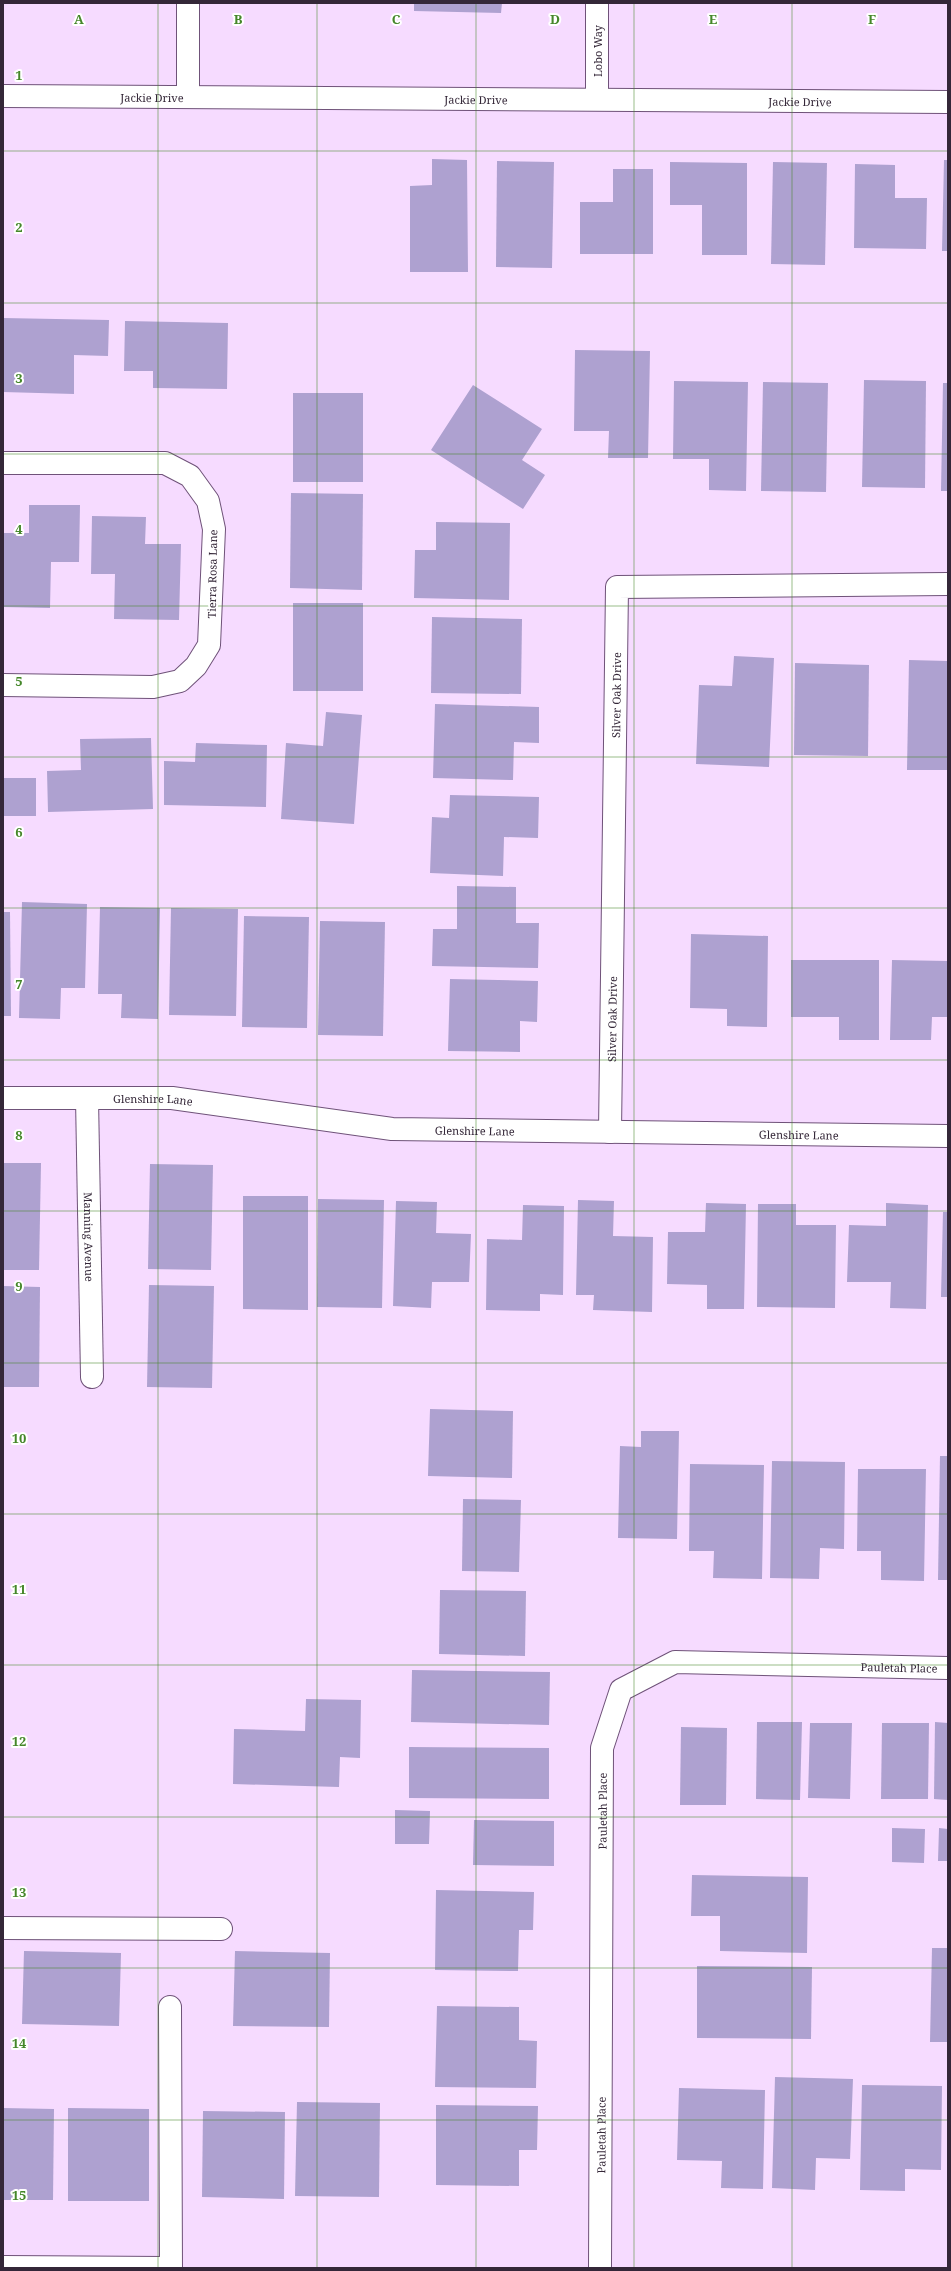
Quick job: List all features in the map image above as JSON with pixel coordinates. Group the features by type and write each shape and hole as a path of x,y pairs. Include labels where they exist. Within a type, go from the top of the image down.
{"street":[{"path":"188,3 188,97"},
{"name":"Lobo Way","path":"597,3 597,98"},
{"name":"Jackie Drive","path":"3,96 597,98 948,102"},
{"name":"Tierra Rosa Lane","path":"3,463 165,463 190,476 195,482 208,501 214,529 209,645 196,666 180,681 153,687 3,685"},
{"name":"Silver Oak Drive","path":"610,1132 617,587 948,584"},
{"name":"Glenshire Lane","path":"3,1098 172,1098 392,1129 948,1136"},
{"name":"Manning Avenue","path":"87,1098 92,1377"},
{"name":"Pauletah Place","path":"600,2268 602,1748 621,1690 675,1662 948,1668"},
{"path":"3,1928 221,1929"},
{"path":"170,2007 171,2268"},
{"path":"3,2267 164,2268"}],"building":[{"path":"414,3 502,3 501,13 414,11"},
{"path":"432,159 467,160 468,272 410,272 410,186 432,185"},
{"path":"944,160 948,160 948,251 942,251"},
{"path":"497,161 554,162 552,268 496,267"},
{"path":"670,162 747,163 747,255 702,255 702,205 670,205"},
{"path":"773,162 827,163 825,265 771,264"},
{"path":"855,164 895,165 895,198 927,198 926,249 854,248"},
{"path":"613,169 653,169 653,254 580,254 580,202 613,202"},
{"path":"3,318 109,320 108,356 74,355 74,394 3,392"},
{"path":"125,321 228,323 227,389 153,388 153,371 124,371"},
{"path":"575,350 650,351 648,458 608,458 609,431 574,431"},
{"path":"864,380 926,381 925,488 862,487"},
{"path":"674,381 748,382 746,491 709,490 709,459 673,459"},
{"path":"763,382 828,383 826,492 761,491"},
{"path":"943,383 948,383 948,491 941,491"},
{"path":"473,385 542,429 522,460 545,475 523,509 431,450"},
{"path":"293,393 363,393 363,482 293,482"},
{"path":"291,493 363,494 362,590 290,588"},
{"path":"29,505 80,505 79,562 51,562 50,608 3,607 3,533 29,533"},
{"path":"92,516 146,517 145,544 181,544 179,620 114,619 115,574 91,574"},
{"path":"436,522 510,523 509,600 414,598 415,550 436,550"},
{"path":"293,603 363,603 363,691 293,691"},
{"path":"432,617 522,619 521,694 431,693"},
{"path":"734,656 774,658 769,767 696,764 699,685 732,686"},
{"path":"909,660 948,661 948,770 907,770"},
{"path":"795,663 869,665 868,756 794,755"},
{"path":"435,704 539,707 539,743 514,742 513,780 433,778"},
{"path":"326,712 362,715 354,824 281,819 286,743 323,746"},
{"path":"151,738 153,809 48,812 47,771 81,770 80,739"},
{"path":"196,743 267,745 266,807 164,805 164,761 195,762"},
{"path":"3,778 36,778 36,816 3,816"},
{"path":"450,795 539,797 538,838 504,837 503,876 430,873 432,817 449,818"},
{"path":"457,886 516,887 516,923 539,923 538,968 432,966 433,929 457,929"},
{"path":"22,902 87,904 85,988 61,988 60,1019 19,1018"},
{"path":"100,907 160,908 158,1019 121,1018 122,994 98,994"},
{"path":"171,908 238,909 236,1016 169,1015"},
{"path":"3,912 10,912 11,1016 3,1016"},
{"path":"244,916 309,917 307,1028 242,1027"},
{"path":"320,921 385,922 383,1036 318,1035"},
{"path":"691,934 768,936 767,1027 727,1026 727,1009 690,1008"},
{"path":"791,960 879,960 879,1040 839,1040 839,1017 791,1017"},
{"path":"892,960 948,961 948,1017 932,1017 931,1040 890,1040"},
{"path":"450,979 538,981 537,1022 520,1021 520,1052 448,1051"},
{"path":"3,1163 41,1163 39,1270 3,1270"},
{"path":"150,1164 213,1165 211,1270 148,1269"},
{"path":"243,1196 308,1196 308,1310 243,1309"},
{"path":"318,1199 384,1200 382,1308 317,1307"},
{"path":"578,1200 614,1201 613,1236 653,1237 652,1312 593,1310 594,1295 576,1295"},
{"path":"396,1201 437,1202 436,1233 471,1234 469,1282 432,1282 431,1308 393,1306"},
{"path":"706,1203 746,1204 744,1309 707,1309 707,1285 667,1284 668,1232 705,1232"},
{"path":"886,1203 928,1205 926,1309 890,1308 891,1282 847,1282 849,1225 886,1226"},
{"path":"758,1204 796,1204 796,1225 836,1225 835,1308 757,1307"},
{"path":"523,1205 564,1206 563,1295 540,1294 540,1311 486,1310 487,1239 522,1240"},
{"path":"943,1212 948,1212 948,1297 941,1297"},
{"path":"149,1285 214,1286 212,1388 147,1387"},
{"path":"3,1286 40,1287 39,1387 3,1387"},
{"path":"430,1409 513,1411 512,1478 428,1476"},
{"path":"641,1431 679,1431 677,1539 618,1538 620,1446 641,1447"},
{"path":"940,1456 948,1456 948,1580 938,1580"},
{"path":"772,1461 845,1462 844,1549 820,1548 819,1579 770,1578"},
{"path":"690,1464 764,1465 762,1579 713,1578 714,1551 689,1551"},
{"path":"858,1469 926,1469 924,1581 881,1580 881,1551 857,1551"},
{"path":"463,1499 521,1500 519,1572 462,1571"},
{"path":"440,1590 526,1591 525,1656 439,1654"},
{"path":"412,1670 550,1672 549,1725 411,1722"},
{"path":"306,1699 361,1700 360,1758 340,1757 339,1787 233,1784 234,1729 305,1731"},
{"path":"757,1722 802,1722 800,1800 756,1799"},
{"path":"935,1722 948,1723 948,1800 934,1799"},
{"path":"810,1723 852,1723 850,1799 808,1798"},
{"path":"882,1723 929,1723 928,1799 881,1799"},
{"path":"681,1727 727,1728 726,1805 680,1805"},
{"path":"409,1747 549,1748 549,1799 409,1798"},
{"path":"395,1810 430,1811 429,1844 395,1844"},
{"path":"474,1820 554,1821 554,1866 473,1865"},
{"path":"892,1828 925,1829 924,1863 892,1862"},
{"path":"939,1828 948,1829 948,1861 938,1861"},
{"path":"692,1875 808,1877 807,1953 720,1951 720,1916 691,1916"},
{"path":"436,1890 534,1892 533,1930 519,1930 518,1971 435,1970"},
{"path":"932,1948 948,1948 948,2042 930,2042"},
{"path":"24,1951 121,1953 119,2026 22,2024"},
{"path":"235,1951 330,1953 329,2027 233,2026"},
{"path":"697,1966 812,1967 811,2039 697,2038"},
{"path":"437,2006 519,2007 519,2040 537,2041 536,2088 435,2087"},
{"path":"775,2077 853,2079 850,2159 816,2158 815,2190 772,2188"},
{"path":"862,2085 942,2086 941,2170 905,2169 905,2191 860,2190"},
{"path":"679,2088 765,2090 763,2189 721,2188 722,2161 677,2160"},
{"path":"297,2102 380,2103 379,2197 295,2196"},
{"path":"436,2105 538,2106 537,2150 519,2150 519,2186 436,2185"},
{"path":"3,2108 54,2109 53,2200 3,2200"},
{"path":"68,2108 149,2109 149,2201 68,2201"},
{"path":"203,2111 285,2112 284,2199 202,2197"}]}
